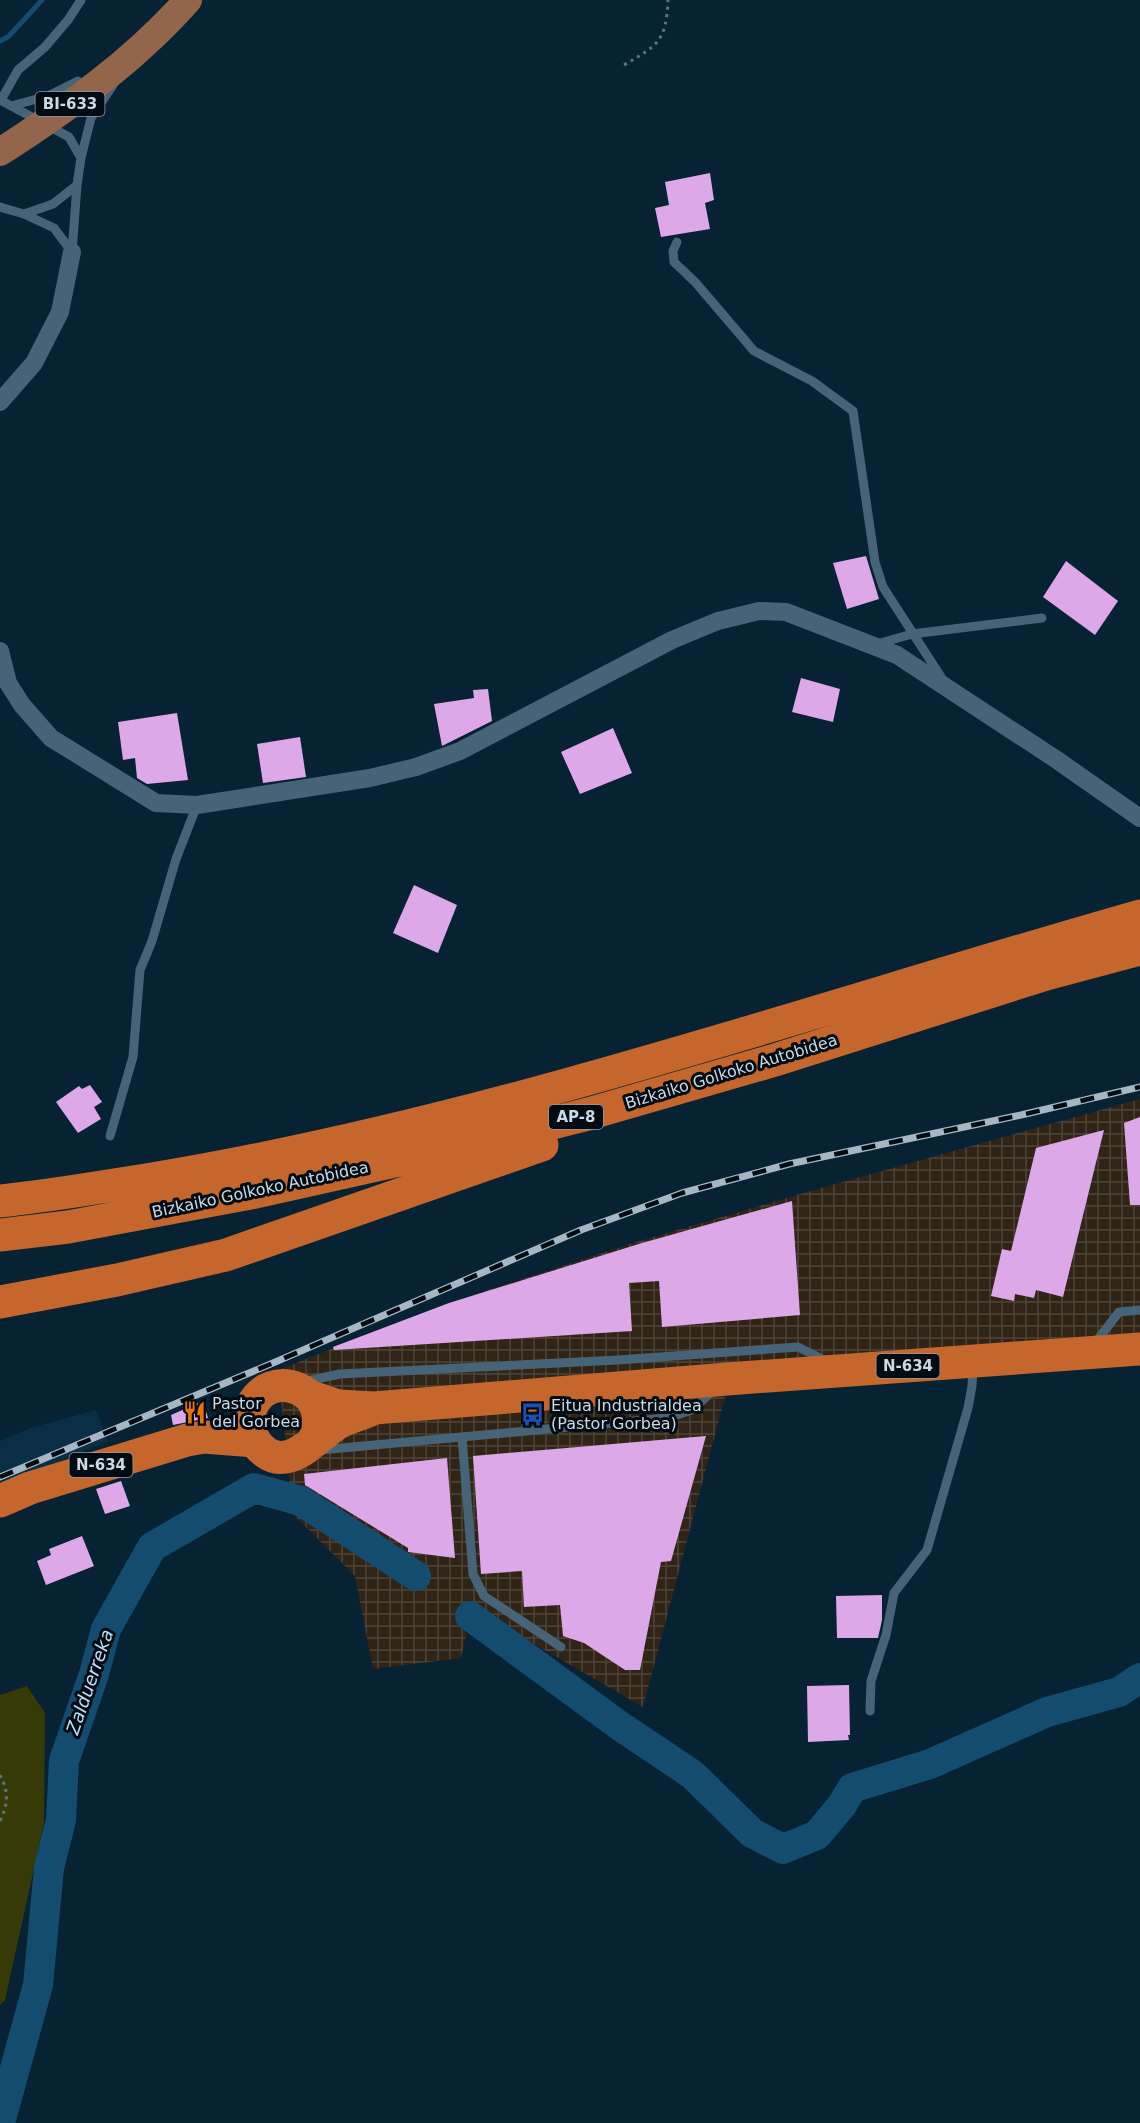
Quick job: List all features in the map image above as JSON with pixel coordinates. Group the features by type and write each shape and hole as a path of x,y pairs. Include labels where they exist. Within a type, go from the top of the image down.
{"highway":[{"name":"Bizkaiko Golkoko Autobidea","path":"0,1201 51,1196 212,1169 360,1139 476,1110 627,1069 1005,954 1140,916"},
{"name":"Bizkaiko Golkoko Autobidea","path":"0,1235 68,1227 268,1190 449,1149 576,1117 775,1060 1046,974 1140,949"},
{"path":"0,1302 117,1280 226,1255 775,1060"},
{"name":"N-634","path":"204,1437 231,1423 265,1391 297,1391 338,1406 374,1408 727,1379 1140,1349"},
{"path":"297,1391 317,1408 320,1419 318,1431 308,1447"},
{"path":"252,1405 248,1424 255,1441"},
{"name":"N-634","path":"1,1501 30,1488 123,1458 204,1437 255,1441 271,1455 293,1456 339,1423 374,1408"}],"main road":[{"name":"BI-633","path":"0,152 44,124 93,87 135,51 188,0"}],"street":[{"path":"0,402 34,363 60,312 72,252"},
{"path":"0,651 8,683 22,705 51,738 156,803 197,805 370,778 416,767 460,751 672,640 718,621 738,616 759,611 786,612 897,655 1057,760 1140,818"}],"lane":[{"path":"81,0 68,20 45,47 18,70 0,100 69,137 81,158"},
{"path":"106,64 135,51"},
{"path":"72,252 77,185 91,118 135,51"},
{"path":"11,106 48,96 71,86 88,74"},
{"path":"24,214 53,204 77,185"},
{"path":"0,207 24,214 54,228 72,252"},
{"path":"677,242 673,251 674,262 696,283 754,351 812,381 853,411 875,562 883,587 947,687"},
{"path":"872,645 912,634 1042,618"},
{"path":"110,1136 133,1057 140,970 152,941 176,859 197,805"},
{"path":"1088,1353 1119,1312 1140,1310"},
{"path":"297,1391 340,1374 618,1360 798,1347 844,1371"},
{"path":"870,1711 871,1681 886,1635 894,1593 927,1550 936,1526 968,1408 973,1361"},
{"path":"308,1447 462,1437 667,1418 692,1410 727,1379"},
{"path":"462,1437 473,1574 484,1596 561,1647"}],"path":[{"path":"624,65 650,50 663,36 667,21 668,0"},
{"path":"0,1775 7,1795 6,1809 0,1821"}],"shaded area":[{"path":"1140,1099 1140,1362 726,1393 643,1707 472,1608 461,1658 373,1669 355,1576 293,1514 278,1370 449,1303 633,1243"},
{"path":"96,1410 108,1441 0,1486 0,1441 30,1428"}],"green space":[{"path":"27,1686 45,1713 44,1823 5,2000 0,2005 0,1695"}],"building":[{"path":"710,173 714,200 705,203 710,229 661,237 655,208 669,205 665,182"},
{"path":"866,556 879,599 847,609 833,563"},
{"path":"1066,561 1118,601 1095,635 1043,597"},
{"path":"801,678 840,689 833,722 792,712"},
{"path":"488,689 492,721 442,746 434,704 474,698 473,690"},
{"path":"177,713 188,780 147,784 137,778 135,758 123,760 118,722"},
{"path":"613,728 632,773 580,794 561,752"},
{"path":"300,737 306,777 263,783 257,744"},
{"path":"414,885 457,905 438,953 393,933"},
{"path":"90,1085 102,1102 94,1107 101,1119 78,1133 56,1102 79,1086 82,1089"},
{"path":"1140,1117 1140,1205 1130,1205 1124,1123"},
{"path":"1104,1130 1063,1297 1036,1290 1034,1298 1015,1294 1014,1301 991,1296 1002,1249 1011,1251 1036,1148"},
{"path":"792,1201 800,1315 662,1327 659,1281 629,1283 632,1331 334,1350 333,1347 449,1303 642,1243"},
{"path":"203,1401 208,1418 173,1425 171,1415"},
{"path":"706,1436 671,1561 661,1562 640,1670 625,1670 584,1643 563,1636 560,1605 524,1607 522,1571 481,1574 473,1456"},
{"path":"447,1458 455,1558 408,1552 408,1548 305,1485 304,1474"},
{"path":"121,1481 130,1506 105,1514 96,1489"},
{"path":"82,1536 94,1566 46,1585 37,1561 51,1555 49,1549"},
{"path":"882,1595 882,1620 878,1638 837,1638 836,1596"},
{"path":"849,1685 849,1740 808,1742 807,1686"}],"waterway":[{"path":"0,41 9,36 42,0"},
{"name":"Zalduerreka","path":"0,2123 38,1985 49,1868 61,1820 64,1761 94,1674 106,1629 152,1547 254,1488 301,1501 416,1576"},
{"path":"470,1616 620,1726 693,1775 752,1833 783,1849 817,1835 842,1805 852,1788 930,1764 1047,1712 1119,1692 1140,1678"}],"railway":[{"path":"0,1477 273,1363 581,1230 682,1193 789,1164 1021,1115 1140,1087"}],"place":[{"name":"Pastor del Gorbea","path":"194,1412"},
{"name":"Eitua Industrialdea (Pastor Gorbea)","path":"533,1414"}]}
